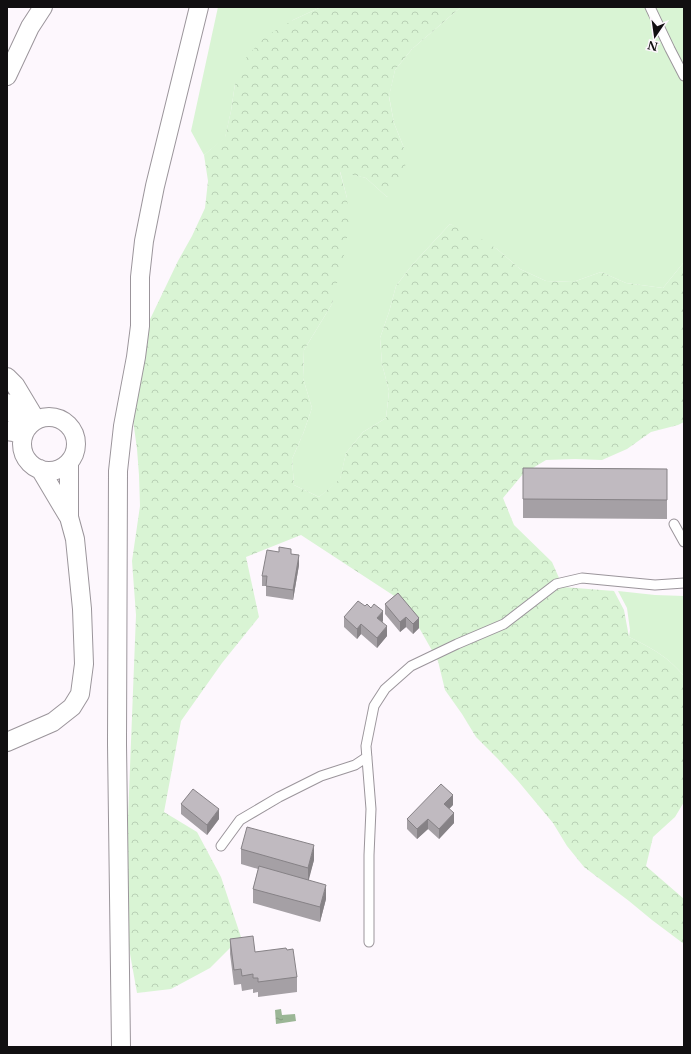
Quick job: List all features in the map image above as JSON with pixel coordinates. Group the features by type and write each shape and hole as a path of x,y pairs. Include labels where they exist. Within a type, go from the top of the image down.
{"street":[{"path":"7,76 30,27 43,7"},
{"path":"121,1047 116,744 118,471 123,426 136,357 140,326 140,277 144,241 155,186 199,7"},
{"path":"7,378 15,385 23,430 23,454 28,462 43,471 53,471 62,468 69,463 74,455 77,446 76,437 66,422 58,418 49,416 40,418 23,430"},
{"path":"7,403 23,430"},
{"path":"7,742 53,722 72,707 80,694 84,664 82,609 74,539 69,517 69,463"},
{"path":"40,469 69,517"}],"lane":[{"path":"650,7 684,76"},
{"path":"674,524 684,542"},
{"path":"369,942 369,855 371,808 366,746 374,706 385,689 411,666 504,624 556,584 582,578 655,585 684,583"},
{"path":"221,846 240,820 279,797 314,779 355,765 367,757"}],"green space":[{"path":"218,7 321,7 293,20 235,84 225,138 204,155 191,131"},
{"path":"321,7 461,7 412,49 395,70 389,97 394,123 404,148 406,176 387,197 366,178 340,172 347,198 349,224 345,251 332,304 304,350 303,378 312,408 292,459 294,485 319,497 340,479 346,453 363,432 386,418 389,391 382,364 380,338 396,286 412,265 450,224 475,235 497,249 520,269 546,281 573,282 601,272 626,283 663,288 684,262 684,422 651,432 627,449 602,460 546,460 523,474 503,498 514,525 552,562 563,587 614,591 624,610 629,637 659,653 684,676 684,802 675,817 653,837 646,866 684,899 684,944 584,867 567,846 553,823 518,781 476,737 445,690 438,661 405,603 301,535 246,557 259,617 222,663 181,721 164,812 197,832 221,877 241,937 210,968 171,989 137,993 124,920 136,615 132,561 140,506 137,449 129,391 142,336 205,208 208,181 204,155 225,137 235,84 247,56 266,36 293,20"},
{"path":"461,7 684,7 684,262 663,288 626,283 601,272 573,282 546,281 520,269 497,249 450,224 412,265 396,286 380,338 382,364 389,391 386,418 363,432 346,453 340,480 319,497 294,485 292,459 312,408 303,378 304,350 332,304 347,198 340,171 366,178 387,197 404,148 394,123 389,96 395,70 412,49"},
{"path":"618,591 684,596 684,676 659,653 629,637 630,630 627,608"}],"water":[{"path":"281,1009 282,1015 295,1014 296,1021 276,1024 275,1010"}],"building":[{"path":"523,468 667,469 667,500 523,499"},
{"path":"279,547 291,549 291,554 299,555 293,590 266,586 267,576 262,576 267,550 279,552"},
{"path":"398,593 419,618 413,624 406,617 400,622 385,604"},
{"path":"358,601 365,606 367,604 371,608 374,604 383,611 377,618 387,626 377,638 361,624 357,629 344,617"},
{"path":"441,784 453,795 444,804 454,813 439,829 428,819 417,829 407,819"},
{"path":"193,789 219,809 207,825 181,804"},
{"path":"247,827 314,845 308,868 241,849"},
{"path":"259,866 326,885 320,907 253,889"},
{"path":"253,936 255,952 286,948 287,950 293,949 297,977 258,982 258,978 253,978 253,974 242,976 241,969 234,970 230,939"}]}
